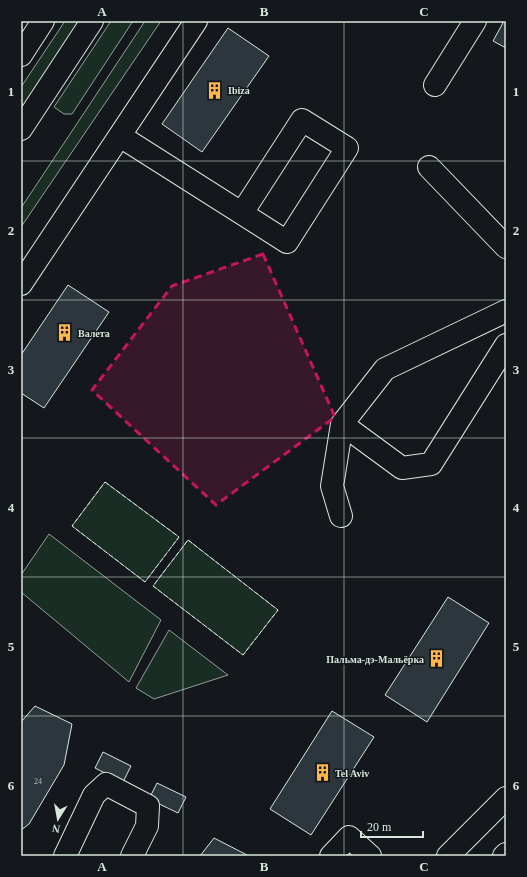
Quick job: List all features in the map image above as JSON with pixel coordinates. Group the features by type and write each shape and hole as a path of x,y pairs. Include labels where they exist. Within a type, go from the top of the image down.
{"main road":[{"path":"21,55 43,21"},
{"path":"21,129 92,21"},
{"path":"459,21 430,82 475,21"},
{"path":"21,284 120,136 190,23"},
{"path":"120,136 242,214 287,242 347,148 302,120 242,214"},
{"path":"429,167 506,247"},
{"path":"341,516 332,486 342,424 385,369 506,311"},
{"path":"342,424 402,468 431,464 506,345"},
{"path":"65,856 94,795 106,784 148,806 147,826 132,856"},
{"path":"448,856 506,798"},
{"path":"331,856 349,837 370,856"}],"highlighted area":[{"path":"263,254 335,417 216,505 92,390 172,286"}],"green space":[{"path":"65,21 82,21 21,113 21,87"},
{"path":"111,21 133,21 72,114 64,114 54,107"},
{"path":"145,21 161,21 21,227 21,208"},
{"path":"105,482 179,537 145,582 72,526"},
{"path":"49,534 161,620 129,682 21,592 21,575"},
{"path":"188,540 278,610 243,655 153,586"},
{"path":"169,630 228,675 154,699 136,688"}],"building":[{"path":"504,21 506,21 506,48 493,41"},
{"name":"Ibiza","path":"228,28 269,56 202,152 162,124"},
{"name":"Валета","path":"68,285 109,312 44,408 21,393 21,355"},
{"name":"Пальма-дэ-Мальёрка","path":"448,597 489,623 427,722 385,695"},
{"path":"35,706 72,724 64,765 29,824 21,830 21,722"},
{"name":"Tel Aviv","path":"332,711 374,737 311,835 270,809"},
{"path":"103,752 131,766 123,782 95,768"},
{"path":"157,783 186,797 178,813 149,799"},
{"path":"214,838 249,856 200,856"}],"fence":[{"path":"105,482 179,537 145,582 72,526 105,482"},
{"path":"188,540 278,610 243,655 153,586 188,540"}],"place":[{"name":"Ibiza","path":"215,90"},
{"name":"Валета","path":"65,333"},
{"name":"Пальма-дэ-Мальёрка","path":"437,659"},
{"name":"Tel Aviv","path":"322,773"}]}
